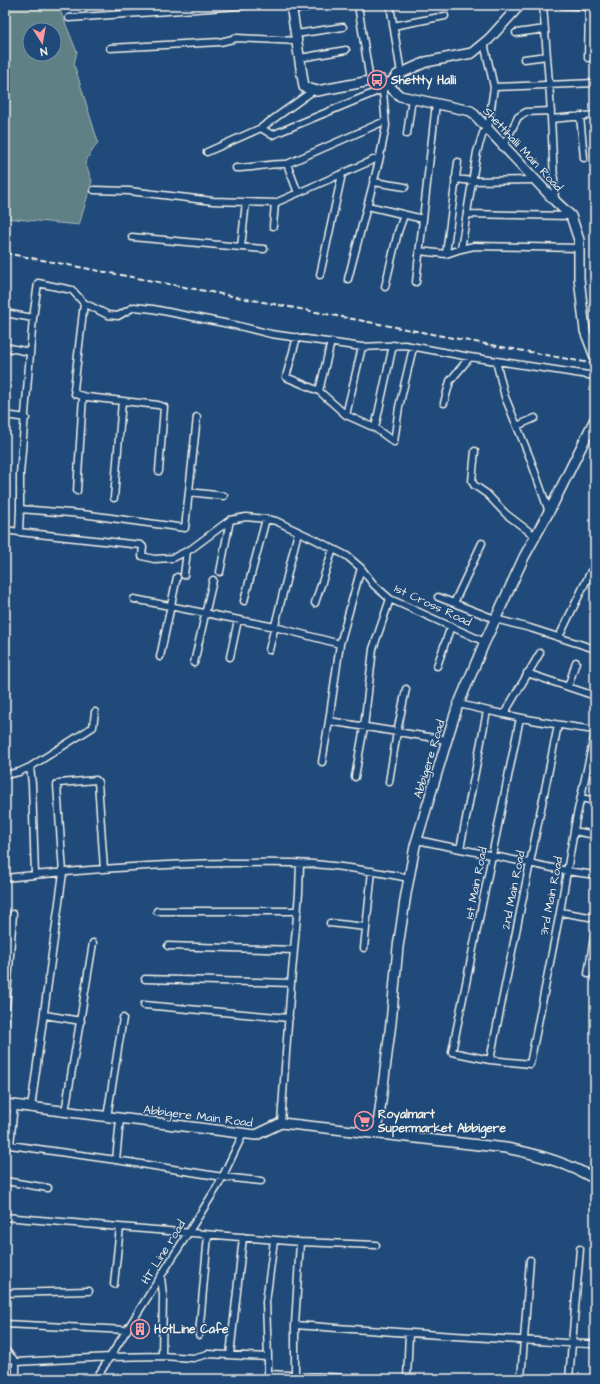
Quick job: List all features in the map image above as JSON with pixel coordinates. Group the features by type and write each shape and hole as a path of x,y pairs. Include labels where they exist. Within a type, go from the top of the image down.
{"street":[{"path":"69,18 206,7 253,5"},
{"path":"320,5 291,8 304,87 317,91 370,80 384,85"},
{"path":"358,5 370,80"},
{"path":"390,5 401,73"},
{"path":"261,128 272,135 384,85 397,75 426,62 472,53 484,43 520,5"},
{"path":"543,5 551,111 555,201"},
{"path":"562,5 591,6 588,58"},
{"path":"393,26 445,16"},
{"path":"110,48 220,42 237,38 296,38 343,27"},
{"path":"516,33 545,29"},
{"path":"461,249 468,214 477,152 483,133 488,129 494,87 484,43"},
{"path":"300,58 346,50"},
{"path":"524,59 547,56"},
{"path":"494,87 595,83"},
{"path":"348,279 374,182 386,126 384,85"},
{"name":"Shettihalli Main Road","path":"384,85 400,96 471,110 555,201 571,216 579,240 579,278 585,331 595,357"},
{"path":"207,152 261,128 314,90"},
{"path":"407,134 412,98"},
{"path":"416,282 436,103"},
{"path":"504,145 518,117 526,112 551,111"},
{"path":"551,119 595,115"},
{"path":"580,116 584,158"},
{"path":"236,168 287,164 385,121"},
{"path":"94,190 129,191 213,201 276,203 380,157"},
{"path":"446,254 458,162"},
{"path":"287,164 298,193"},
{"path":"320,275 342,174"},
{"path":"455,179 473,181 536,180"},
{"path":"374,182 405,187"},
{"path":"241,247 246,202"},
{"path":"272,226 276,203"},
{"path":"368,206 423,219"},
{"path":"468,214 571,216"},
{"path":"385,287 398,232 404,215"},
{"path":"132,237 264,249"},
{"path":"419,251 446,254 474,246 579,248"},
{"path":"19,532 20,474 26,418 29,352 38,283 72,290 84,303 108,315 118,316 134,306 239,326 271,334 362,347 393,345 415,347 470,358 595,376"},
{"path":"84,303 74,388 75,394 164,406 159,472"},
{"path":"5,313 33,318"},
{"path":"297,337 286,377 319,391 346,415 374,428 394,442 401,400 412,352 415,347"},
{"path":"319,391 331,342"},
{"path":"374,428 393,345"},
{"path":"5,347 29,352"},
{"path":"346,415 362,347"},
{"path":"444,403 450,382 470,358"},
{"path":"496,361 505,397 530,458 549,512"},
{"path":"77,491 83,396"},
{"path":"114,498 122,401"},
{"path":"5,415 26,418"},
{"path":"20,509 82,514 185,528 197,417"},
{"path":"517,426 535,418"},
{"name":"Abbigere Road","path":"378,1133 398,947 409,878 417,840 447,740 459,704 495,619 524,557 549,512 595,419"},
{"path":"475,451 472,481 474,485 487,494 506,514 535,536"},
{"path":"189,492 224,496"},
{"name":"1st Cross Road","path":"230,520 246,518 276,521 347,556 361,568 374,585 390,599 485,642"},
{"path":"244,601 266,519"},
{"path":"5,530 141,545 143,547 142,556 154,559 172,558 187,551 230,520"},
{"path":"220,572 230,520"},
{"path":"270,650 298,532"},
{"path":"454,603 482,543"},
{"path":"315,602 333,549"},
{"path":"160,657 171,606 187,551"},
{"path":"322,762 340,644 361,568"},
{"path":"559,637 591,571"},
{"path":"194,663 213,580"},
{"path":"438,597 495,619 594,647"},
{"path":"134,598 275,627 340,644"},
{"path":"355,777 364,726 373,649 390,599"},
{"path":"230,657 238,620"},
{"path":"437,666 451,626"},
{"path":"504,714 540,653"},
{"path":"568,687 576,662"},
{"path":"527,673 595,696"},
{"path":"389,782 396,732 406,688"},
{"path":"459,704 520,718 595,732"},
{"path":"460,849 487,711"},
{"path":"5,775 19,772 30,767 93,727 95,712"},
{"name":"1st Main Road","path":"490,1060 452,1052 520,718"},
{"path":"329,721 447,740"},
{"name":"2nd Main Road","path":"490,1060 558,725"},
{"name":"3rd Main Road","path":"490,1060 530,1064 560,912 574,831 595,732"},
{"path":"588,766 595,768"},
{"path":"30,767 32,784 35,875"},
{"path":"31,1108 45,1015 63,873 57,785 59,783 96,780 98,782 104,869"},
{"path":"581,798 595,801"},
{"path":"574,831 595,835"},
{"path":"417,840 530,864 595,875"},
{"path":"5,878 164,864 255,863 300,864 372,871 409,878"},
{"path":"300,864 298,911 282,1123 506,1148 532,1153 584,1172 595,1179"},
{"path":"364,948 372,871"},
{"path":"157,911 298,911"},
{"path":"560,912 595,918"},
{"path":"5,1024 13,914"},
{"path":"330,923 366,927"},
{"path":"588,974 595,932"},
{"path":"65,1112 93,943"},
{"path":"168,946 294,950"},
{"path":"145,979 292,983"},
{"path":"144,1005 289,1018"},
{"path":"45,1015 81,1021"},
{"path":"107,1117 123,1018"},
{"path":"9,1105 10,1145 223,1177 261,1181"},
{"name":"Abbigere Main Road","path":"9,1105 256,1135 282,1123"},
{"path":"116,1160 120,1118"},
{"name":"HT Line road","path":"96,1379 223,1177 243,1134"},
{"path":"5,1181 48,1188"},
{"path":"5,1217 243,1238 376,1245"},
{"path":"114,1284 120,1227"},
{"path":"199,1335 208,1235"},
{"path":"230,1355 243,1238"},
{"path":"274,1240 266,1302 268,1376 295,1375 368,1379"},
{"path":"295,1375 295,1325 300,1242"},
{"path":"569,1379 580,1249"},
{"path":"520,1379 530,1260"},
{"path":"161,1277 163,1295 162,1356"},
{"path":"5,1293 89,1291"},
{"path":"5,1324 127,1330"},
{"path":"295,1325 571,1344 595,1344"},
{"path":"407,1379 409,1333"},
{"path":"5,1350 16,1362 16,1379"},
{"path":"16,1362 110,1357 162,1356 193,1358 208,1354 268,1357"}],"green space":[{"path":"5,5 58,5 77,52 74,64 98,142 85,162 92,181 79,225 5,218"}],"railway":[{"path":"5,253 595,364"}],"place":[{"name":"Shettty Halli","path":"377,80"},
{"name":"Royalmart Supermarket Abbigere","path":"364,1121"},
{"name":"HotLine Cafe","path":"140,1329"}]}
